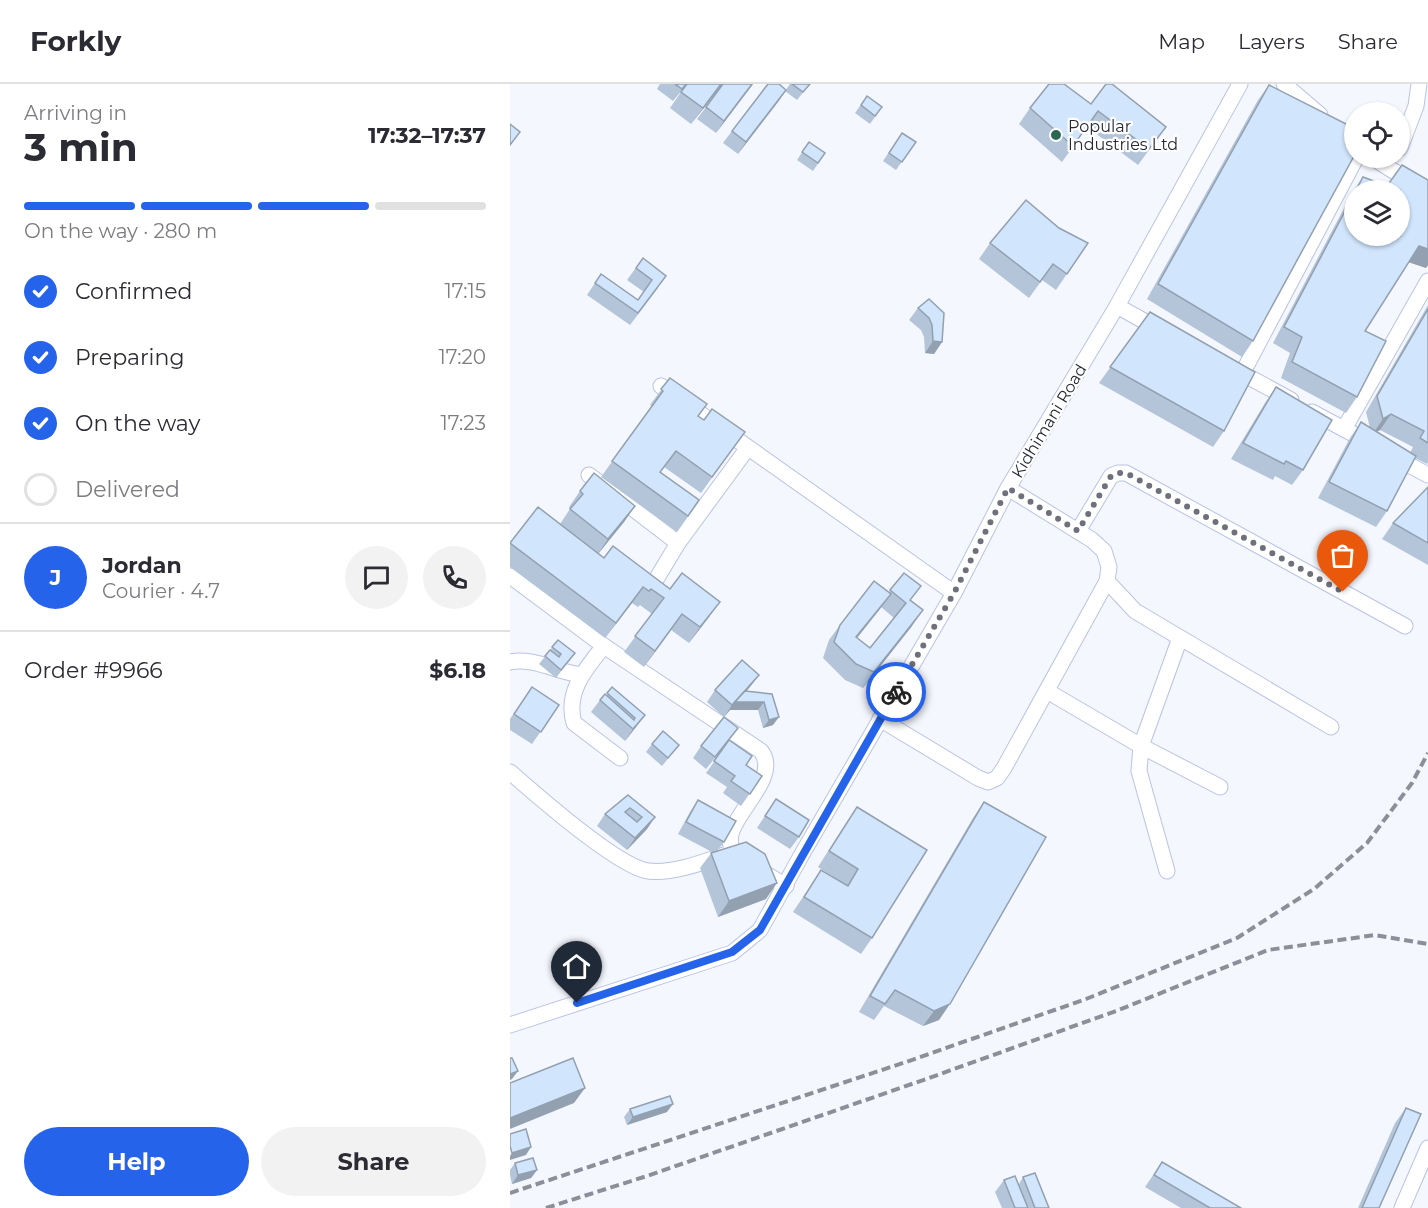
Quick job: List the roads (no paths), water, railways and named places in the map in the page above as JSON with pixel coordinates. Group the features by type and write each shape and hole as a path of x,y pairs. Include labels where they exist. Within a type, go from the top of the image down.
{"street":[{"name":"Kidhimani Road","path":"510,1025 732,952 760,930 954,593 1008,488 1117,306 1240,84"},
{"path":"1284,84 1331,125"},
{"path":"1410,122 1416,106 1419,84"},
{"path":"1242,374 1351,168"},
{"path":"1398,168 1428,193"},
{"path":"1344,429 1428,281"},
{"path":"1117,306 1180,340"},
{"path":"1221,363 1428,475"},
{"path":"661,386 747,449 954,593"},
{"path":"654,583 678,543 747,449"},
{"path":"1078,531 1111,476 1126,473 1405,626"},
{"path":"589,475 678,543"},
{"path":"880,718 988,782 998,778 1047,691 1107,581 1109,567 1104,551 1092,540 1008,488"},
{"path":"510,576 604,646 764,755 764,772 760,784 732,830 730,843 735,852 786,886"},
{"path":"1107,581 1135,611 1331,727"},
{"path":"1167,871 1138,771 1141,746 1180,638"},
{"path":"604,646 580,675 571,707 574,723 620,758"},
{"path":"510,662 521,660 580,675"},
{"path":"1047,691 1141,746 1220,787"},
{"path":"510,772 544,802 608,851 640,870 666,870 735,852"},
{"path":"1402,1208 1428,1148"}],"railway":[{"path":"510,1193 906,1062 1086,999 1237,938 1314,889 1367,843 1412,783 1428,753"},
{"path":"546,1208 647,1176 929,1078 1116,1011 1268,950 1375,935 1428,944"}],"place":[{"name":"Popular Industries Ltd","path":"1056,135"}]}
